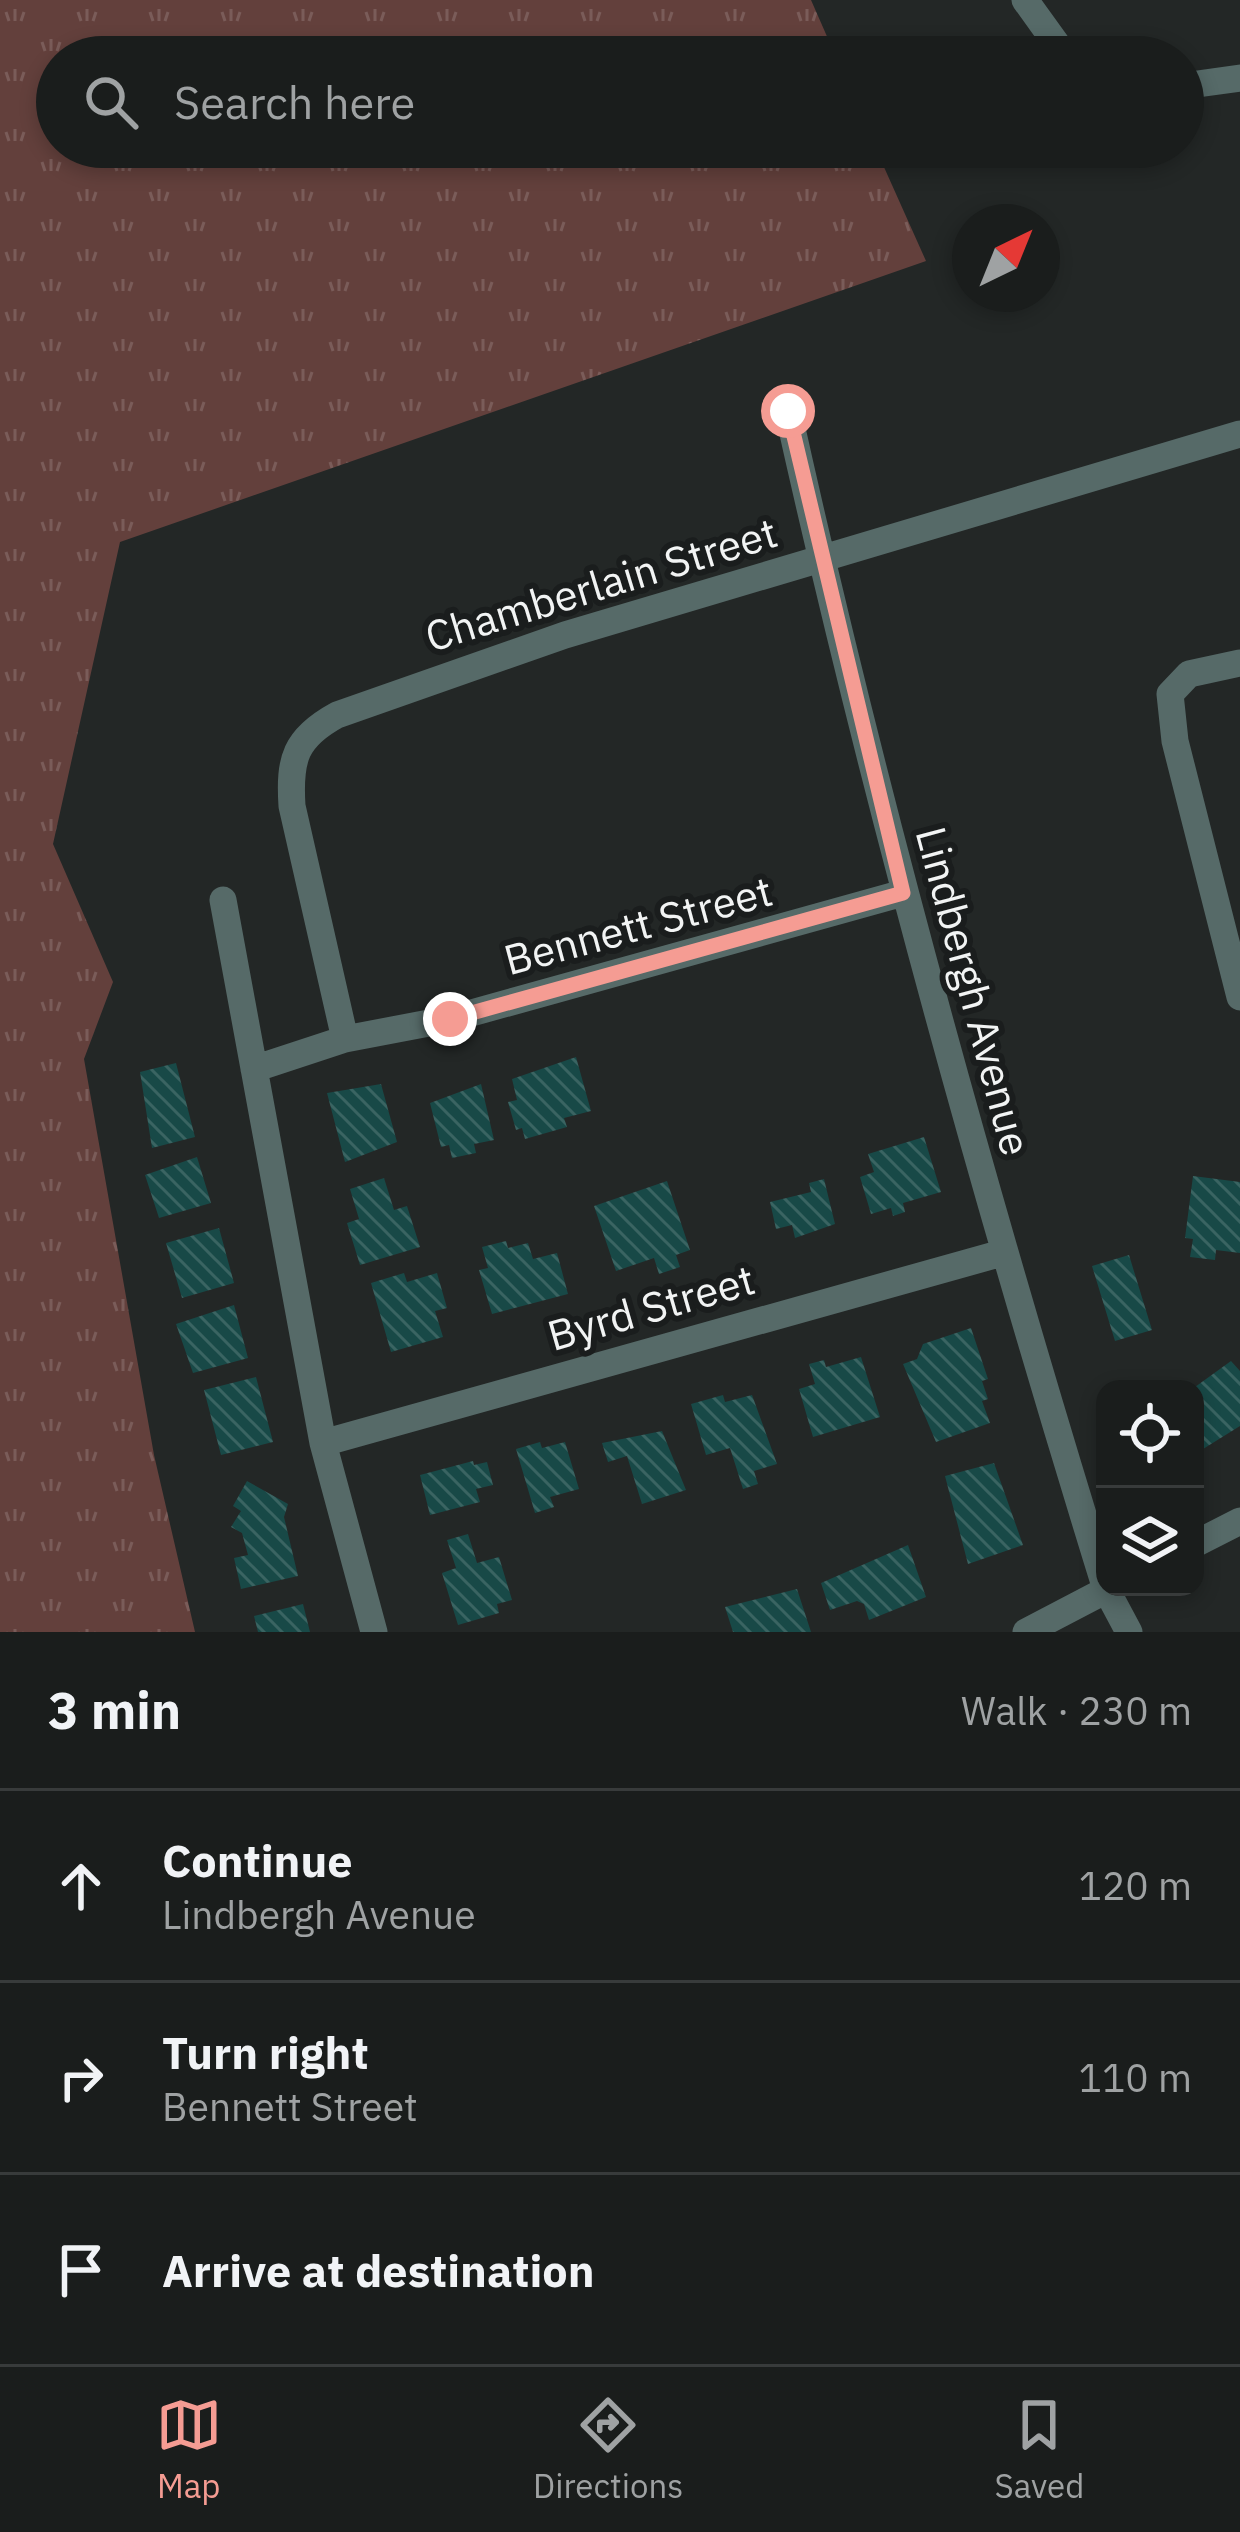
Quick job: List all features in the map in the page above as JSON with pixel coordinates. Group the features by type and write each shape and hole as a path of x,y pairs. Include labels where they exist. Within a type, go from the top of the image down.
{"street":[{"path":"1025,0 1051,36"},
{"path":"1204,83 1240,78"},
{"name":"Lindbergh Avenue","path":"788,411 903,893 1002,1253 1096,1553"},
{"name":"Chamberlain Street","path":"345,1039 292,806 290,768 298,744 337,715 565,634 1240,434"},
{"path":"1240,663 1189,674 1170,694 1175,741 1235,955 1240,997"},
{"name":"Bennett Street","path":"254,1069 345,1039 473,1013 903,893"},
{"path":"223,900 323,1443 374,1632"},
{"name":"Byrd Street","path":"323,1443 1002,1253"},
{"path":"1204,1539 1240,1521"},
{"path":"1026,1632 1096,1594"},
{"name":"Lindbergh Avenue","path":"1111,1596 1129,1632"}],"green space":[{"path":"0,0 811,0 827,36 36,36 36,168 884,168 926,261 120,542 53,844 113,982 84,1059 154,1455 195,1632 0,1632"}],"building":[{"path":"576,1057 591,1111 564,1118 567,1127 525,1139 522,1128 516,1130 508,1102 517,1100 512,1079"},
{"path":"176,1063 195,1137 152,1148 140,1072"},
{"path":"381,1084 397,1142 345,1162 327,1093"},
{"path":"481,1084 494,1140 474,1144 476,1153 452,1158 449,1145 441,1147 430,1103"},
{"path":"924,1137 941,1192 903,1203 905,1212 893,1216 891,1208 871,1214 860,1177 874,1172 868,1154"},
{"path":"197,1157 211,1203 159,1218 145,1175"},
{"path":"1193,1176 1240,1182 1240,1253 1216,1250 1215,1260 1190,1257 1193,1239 1185,1238"},
{"path":"384,1178 394,1210 407,1206 420,1247 360,1265 347,1223 359,1219 350,1189"},
{"path":"824,1179 835,1224 795,1238 792,1225 776,1229 770,1202 811,1192 809,1183"},
{"path":"667,1181 690,1250 676,1255 680,1267 659,1274 654,1258 616,1271 594,1206"},
{"path":"219,1228 234,1283 182,1298 166,1243"},
{"path":"506,1241 508,1248 528,1243 533,1259 557,1253 568,1294 492,1314 479,1270 488,1268 482,1247"},
{"path":"1129,1255 1152,1330 1115,1341 1092,1266"},
{"path":"404,1273 407,1282 437,1273 447,1308 435,1311 443,1337 391,1352 371,1283"},
{"path":"234,1305 248,1358 193,1373 176,1324"},
{"path":"971,1328 988,1379 982,1381 988,1399 982,1401 990,1423 936,1442 903,1364 917,1359 923,1344"},
{"path":"861,1357 880,1417 813,1437 799,1389 815,1384 809,1364 824,1360 826,1367"},
{"path":"1231,1361 1240,1371 1240,1426 1204,1448 1204,1380"},
{"path":"256,1377 273,1442 221,1455 204,1390"},
{"path":"723,1395 725,1402 752,1395 777,1464 754,1471 758,1484 743,1489 730,1448 706,1455 691,1404"},
{"path":"662,1431 686,1490 642,1504 627,1456 608,1462 602,1443"},
{"path":"540,1442 542,1448 565,1442 579,1489 550,1497 554,1507 535,1513 516,1449"},
{"path":"473,1461 474,1465 487,1462 493,1485 476,1489 480,1502 430,1515 420,1475"},
{"path":"994,1463 1023,1545 968,1564 945,1476"},
{"path":"247,1481 288,1504 284,1517 298,1576 241,1589 234,1558 248,1555 242,1533 231,1527 241,1511 233,1506"},
{"path":"468,1534 477,1563 499,1557 512,1600 497,1604 499,1613 458,1625 442,1573 456,1568 447,1540"},
{"path":"908,1545 926,1597 869,1620 864,1604 857,1601 830,1610 821,1583"},
{"path":"797,1589 811,1632 733,1632 725,1607"},
{"path":"303,1604 310,1632 258,1632 254,1616"}],"route":[{"path":"450,1019 903,893 788,411"}]}
